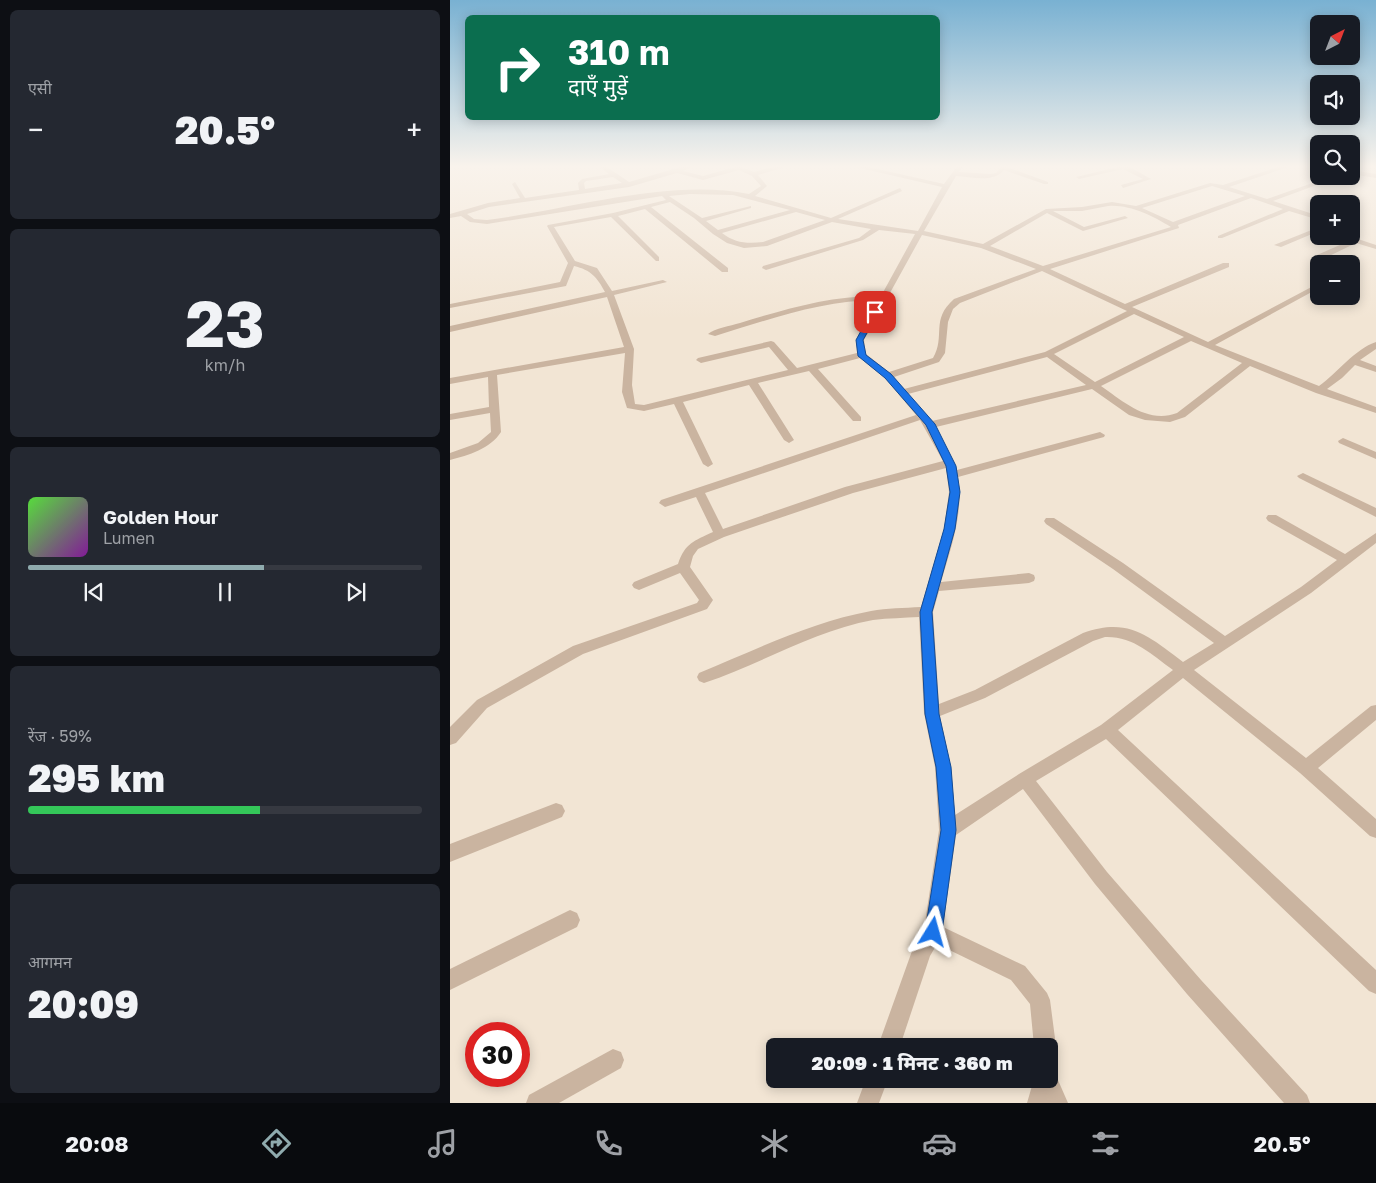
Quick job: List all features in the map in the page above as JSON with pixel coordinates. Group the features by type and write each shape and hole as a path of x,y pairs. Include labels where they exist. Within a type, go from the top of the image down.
{"street":[{"path":"466,216 472,221 487,222 524,216"},
{"path":"542,216 550,226 572,263 595,270 609,293 630,349 627,374 631,406 644,408 862,356"},
{"path":"550,226 605,216"},
{"path":"614,216 656,259"},
{"path":"659,216 725,270"},
{"path":"696,216 731,244 753,246 764,244 839,216"},
{"path":"701,220 714,216"},
{"path":"715,233 773,216"},
{"path":"819,216 876,229 921,233 984,246 1042,269 1248,363 1319,391 1376,410"},
{"path":"892,1038 922,951 933,932 948,830 943,767 932,714 926,612 950,529 955,492 951,469 927,420 888,376 862,356 860,340 882,298 930,216"},
{"path":"984,246 1036,216"},
{"path":"1059,216 1083,229 1125,218"},
{"path":"888,376 936,360 940,355 943,319 948,306 1042,269 1177,227 1153,216"},
{"path":"1172,224 1193,216"},
{"path":"1220,237 1270,216"},
{"path":"766,268 861,238 876,229"},
{"path":"1278,245 1310,233"},
{"path":"1360,242 1374,245"},
{"path":"1324,255 1346,245"},
{"path":"450,306 563,284 572,263"},
{"path":"903,392 1048,354 1129,309 1226,265"},
{"path":"450,329 663,282"},
{"path":"1208,345 1310,290"},
{"path":"712,334 827,303 856,297 882,298"},
{"path":"665,503 927,420 1094,386 1191,337"},
{"path":"701,360 771,344 795,372"},
{"path":"1319,391 1353,361 1376,345"},
{"path":"450,381 630,349"},
{"path":"1048,354 1133,413 1145,417 1170,419 1182,415 1248,363"},
{"path":"1353,361 1376,369"},
{"path":"812,368 857,419"},
{"path":"450,457 492,438 496,432 492,373"},
{"path":"752,382 789,440"},
{"path":"677,400 708,464"},
{"path":"450,418 494,409"},
{"path":"683,568 687,554 694,546 720,534 848,490 1100,435"},
{"path":"1343,441 1376,456"},
{"path":"1303,476 1376,513"},
{"path":"699,492 720,534"},
{"path":"1272,518 1346,560"},
{"path":"1050,521 1226,643"},
{"path":"948,830 1025,779 1107,730 1183,670 1306,590 1376,537"},
{"path":"639,585 683,568"},
{"path":"450,738 482,704 578,650 702,606 706,600 683,568"},
{"path":"934,587 1029,578"},
{"path":"704,677 802,638 857,619 889,613 926,612"},
{"path":"932,714 980,694 1088,637 1108,632 1123,632 1136,637 1183,670 1306,768 1376,830"},
{"path":"1306,768 1376,711"},
{"path":"1107,730 1376,984"},
{"path":"1025,779 1101,878 1194,987 1299,1103"},
{"path":"450,853 556,811"},
{"path":"450,980 570,920"},
{"path":"933,932 1018,974 1040,1000 1045,1038"},
{"path":"537,1103 613,1060"},
{"path":"868,1103 874,1088"},
{"path":"1038,1103 1043,1088"},
{"path":"1050,1088 1057,1103"}],"route":[{"path":"875,312 860,340 862,356 888,376 930,424 951,466 955,492 950,529 926,612 932,714 943,767 948,830 933,932"}]}
